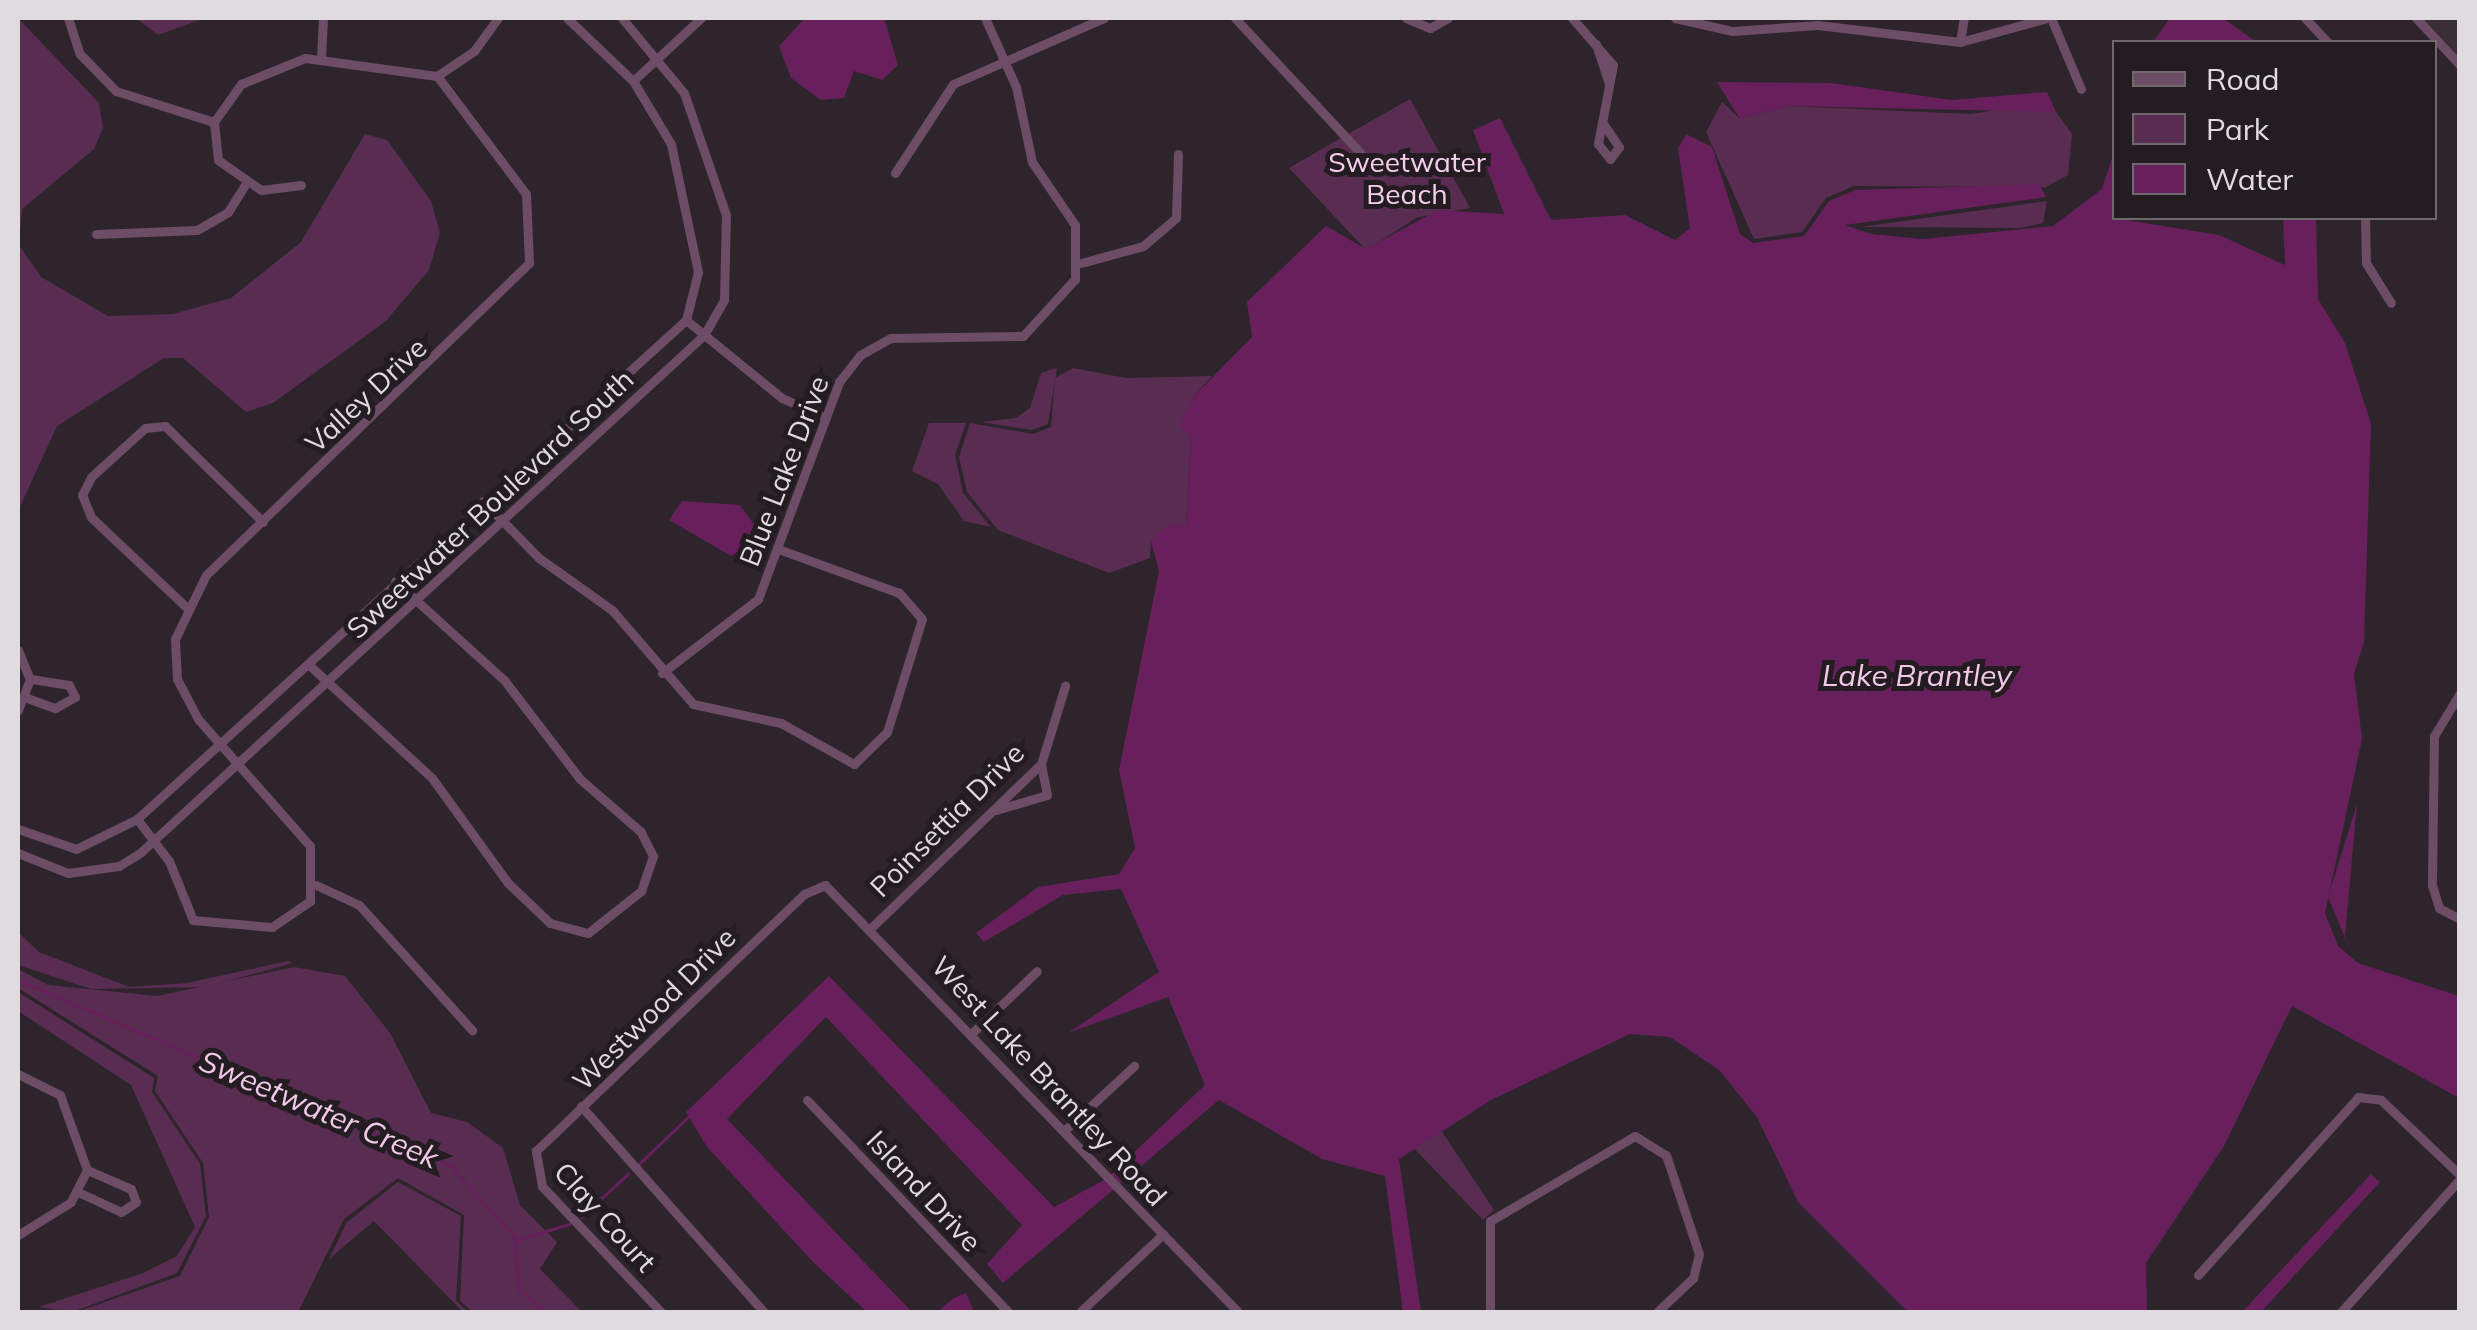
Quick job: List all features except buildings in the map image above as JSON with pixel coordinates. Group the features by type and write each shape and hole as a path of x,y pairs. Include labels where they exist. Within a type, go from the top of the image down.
{"street":[{"path":"68,18 80,54 116,91 214,122"},
{"path":"322,58 324,18"},
{"path":"301,185 244,185 218,160 214,122 258,70 322,58 436,76 474,51 498,18"},
{"path":"567,18 632,82 671,144 698,272 686,320 782,398 826,418"},
{"name":"Sweetwater Boulevard South","path":"18,853 49,870 98,871 154,842 704,336 724,300 726,215 684,93 622,18"},
{"path":"632,82 701,18"},
{"path":"985,18 1004,57 1032,162 1074,225 1081,262 1164,231 1180,206 1178,154"},
{"path":"896,173 942,96 1004,57 1104,18"},
{"path":"1236,18 1366,159"},
{"path":"1406,18 1430,28 1448,18"},
{"path":"1572,18 1606,59 1610,88 1603,124"},
{"path":"1675,18 1710,23 1818,21 1960,42 1986,42 2049,18 2081,89"},
{"path":"1960,42 1964,18"},
{"path":"2305,18 2325,40"},
{"path":"2416,18 2437,40"},
{"path":"2437,40 2460,65"},
{"name":"Valley Drive","path":"185,606 263,522 529,263 526,194 436,76"},
{"path":"96,234 198,230 228,212 244,185"},
{"path":"2365,220 2366,263 2392,302"},
{"name":"Blue Lake Drive","path":"662,673 749,609 778,549 849,366 876,343 1023,336 1056,305 1081,262"},
{"name":"Sweetwater Boulevard South","path":"18,829 76,850 137,820 394,581 686,320"},
{"path":"137,820 154,842 185,912 203,925 287,924 316,885 310,846 219,742 177,679 185,606 90,517 82,495 90,477 145,428 165,426 263,522"},
{"path":"483,501 612,610 662,673 694,704 781,723 845,766 878,746 922,634 918,608 899,592 778,549"},
{"path":"308,664 432,778 508,884 550,923 588,933 640,891 653,869 651,844 580,779 504,680 394,581"},
{"path":"18,650 30,679 27,698 18,711"},
{"path":"27,698 56,708 75,697 69,685 30,679"},
{"name":"Poinsettia Drive","path":"873,926 1041,764 1065,686"},
{"path":"2460,693 2434,736 2432,886 2440,908 2460,919"},
{"path":"994,810 1046,795 1041,764"},
{"path":"316,885 359,905 472,1030"},
{"name":"West Lake Brantley Road","path":"825,885 873,926 1238,1312"},
{"name":"Westwood Drive","path":"764,1312 581,1106 804,894 825,885"},
{"path":"973,1032 1037,972"},
{"path":"1066,1130 1134,1066"},
{"path":"18,1074 44,1080 60,1095 87,1170 78,1192 18,1235"},
{"path":"2198,1276 2366,1095 2460,1177 2341,1312"},
{"name":"Island Drive","path":"807,1100 1008,1312"},
{"name":"Clay Court","path":"581,1106 536,1151 534,1174 661,1312"},
{"path":"1490,1312 1490,1221 1628,1137 1654,1140 1666,1155 1699,1266 1657,1312"},
{"path":"78,1192 120,1212 136,1202 131,1189 87,1170"},
{"path":"1080,1312 1163,1234"}],"shaded area":[{"path":"2422,18 2459,18 2459,59"}],"green space":[{"path":"18,18 99,103 103,128 94,149 22,209 19,245 41,277 108,316 173,314 231,298 301,242 365,134 387,140 431,201 440,233 429,270 386,321 273,403 246,412 183,358 164,358 57,426 18,511"},
{"path":"136,18 205,18 158,35"},
{"name":"Sweetwater Beach","path":"1410,99 1470,208 1418,217 1366,250 1289,168 1341,138 1366,165 1372,159 1348,134"},
{"path":"1722,102 1740,119 1787,106 1971,114 2028,105 2056,112 2072,134 2068,175 2046,187 1854,186 1826,198 1802,232 1754,239 1706,132"},
{"path":"2047,201 2043,223 2021,228 1861,227"},
{"path":"1057,368 1048,424 1032,430 981,422 1016,418 1030,408 1041,373"},
{"path":"1073,368 1126,378 1212,376 1193,397 1186,526 1151,541 1150,558 1109,573 998,530 967,492 959,457 970,423 1033,434 1051,427 1055,378"},
{"path":"929,423 966,423 955,455 963,493 991,527 964,521 938,484 912,471"},
{"path":"18,932 39,952 129,987 187,983 293,963 206,987 91,989 18,965"},
{"path":"294,967 345,976 390,1033 431,1113 467,1122 503,1148 520,1205 557,1242 540,1269 582,1312 473,1312 460,1301 464,1215 398,1178 344,1219 298,1312 76,1312 180,1276 209,1217 203,1163 155,1091 158,1076 18,988 18,969 48,985 157,996"},
{"path":"18,992 154,1078 152,1092 200,1164 206,1216 177,1273 72,1312 39,1307 143,1273 177,1256 195,1227 131,1085 18,1011"},
{"path":"1435,1121 1494,1210 1483,1220 1406,1140"},
{"path":"398,1182 461,1216 456,1301 468,1312 463,1312 374,1221 329,1259 347,1222"}],"water":[{"path":"805,18 884,18 898,65 882,80 854,71 844,98 821,100 791,78 779,46"},
{"path":"2170,18 2223,18 2253,40 2154,40"},
{"path":"1717,82 1831,83 1952,100 2047,92 2056,112 1787,106 1740,119"},
{"name":"Lake Brantley","path":"1500,118 1551,220 1625,215 1675,240 1690,228 1678,149 1686,134 1712,147 1740,234 1753,243 1804,236 1829,201 1855,190 2039,184 2046,197 1845,225 1871,234 1923,239 2053,226 2102,189 2112,158 2112,220 2219,235 2285,265 2283,220 2316,220 2318,299 2345,343 2371,424 2364,642 2354,674 2362,739 2325,913 2338,946 2358,963 2459,996 2459,1098 2292,1006 2224,1146 2146,1263 2147,1312 1908,1312 1798,1202 1757,1117 1719,1070 1670,1037 1630,1034 1491,1100 1399,1159 1421,1312 1403,1312 1385,1176 1322,1159 1219,1100 1003,1283 987,1264 1022,1225 826,1017 727,1119 912,1312 867,1312 814,1263 707,1147 686,1112 829,976 1054,1207 1106,1179 1205,1085 1168,997 1068,1033 1159,972 1121,889 1063,895 984,942 976,933 1038,887 1119,874 1135,848 1119,770 1159,571 1151,541 1168,524 1186,526 1191,437 1179,426 1193,397 1252,337 1247,302 1326,226 1366,249 1438,210 1504,214 1473,130"},
{"path":"682,501 740,505 763,537 731,556 669,520"},
{"path":"2357,804 2345,936 2351,952 2328,897"},
{"path":"2371,1174 2380,1182 2261,1312 2242,1312"},
{"path":"966,1293 974,1312 937,1312 954,1298"}],"waterway":[{"name":"Sweetwater Creek","path":"18,980 451,1166 515,1237 519,1290 546,1312"},
{"path":"639,1164 688,1117"},
{"path":"581,1217 628,1174"},
{"path":"515,1241 569,1224"}]}
